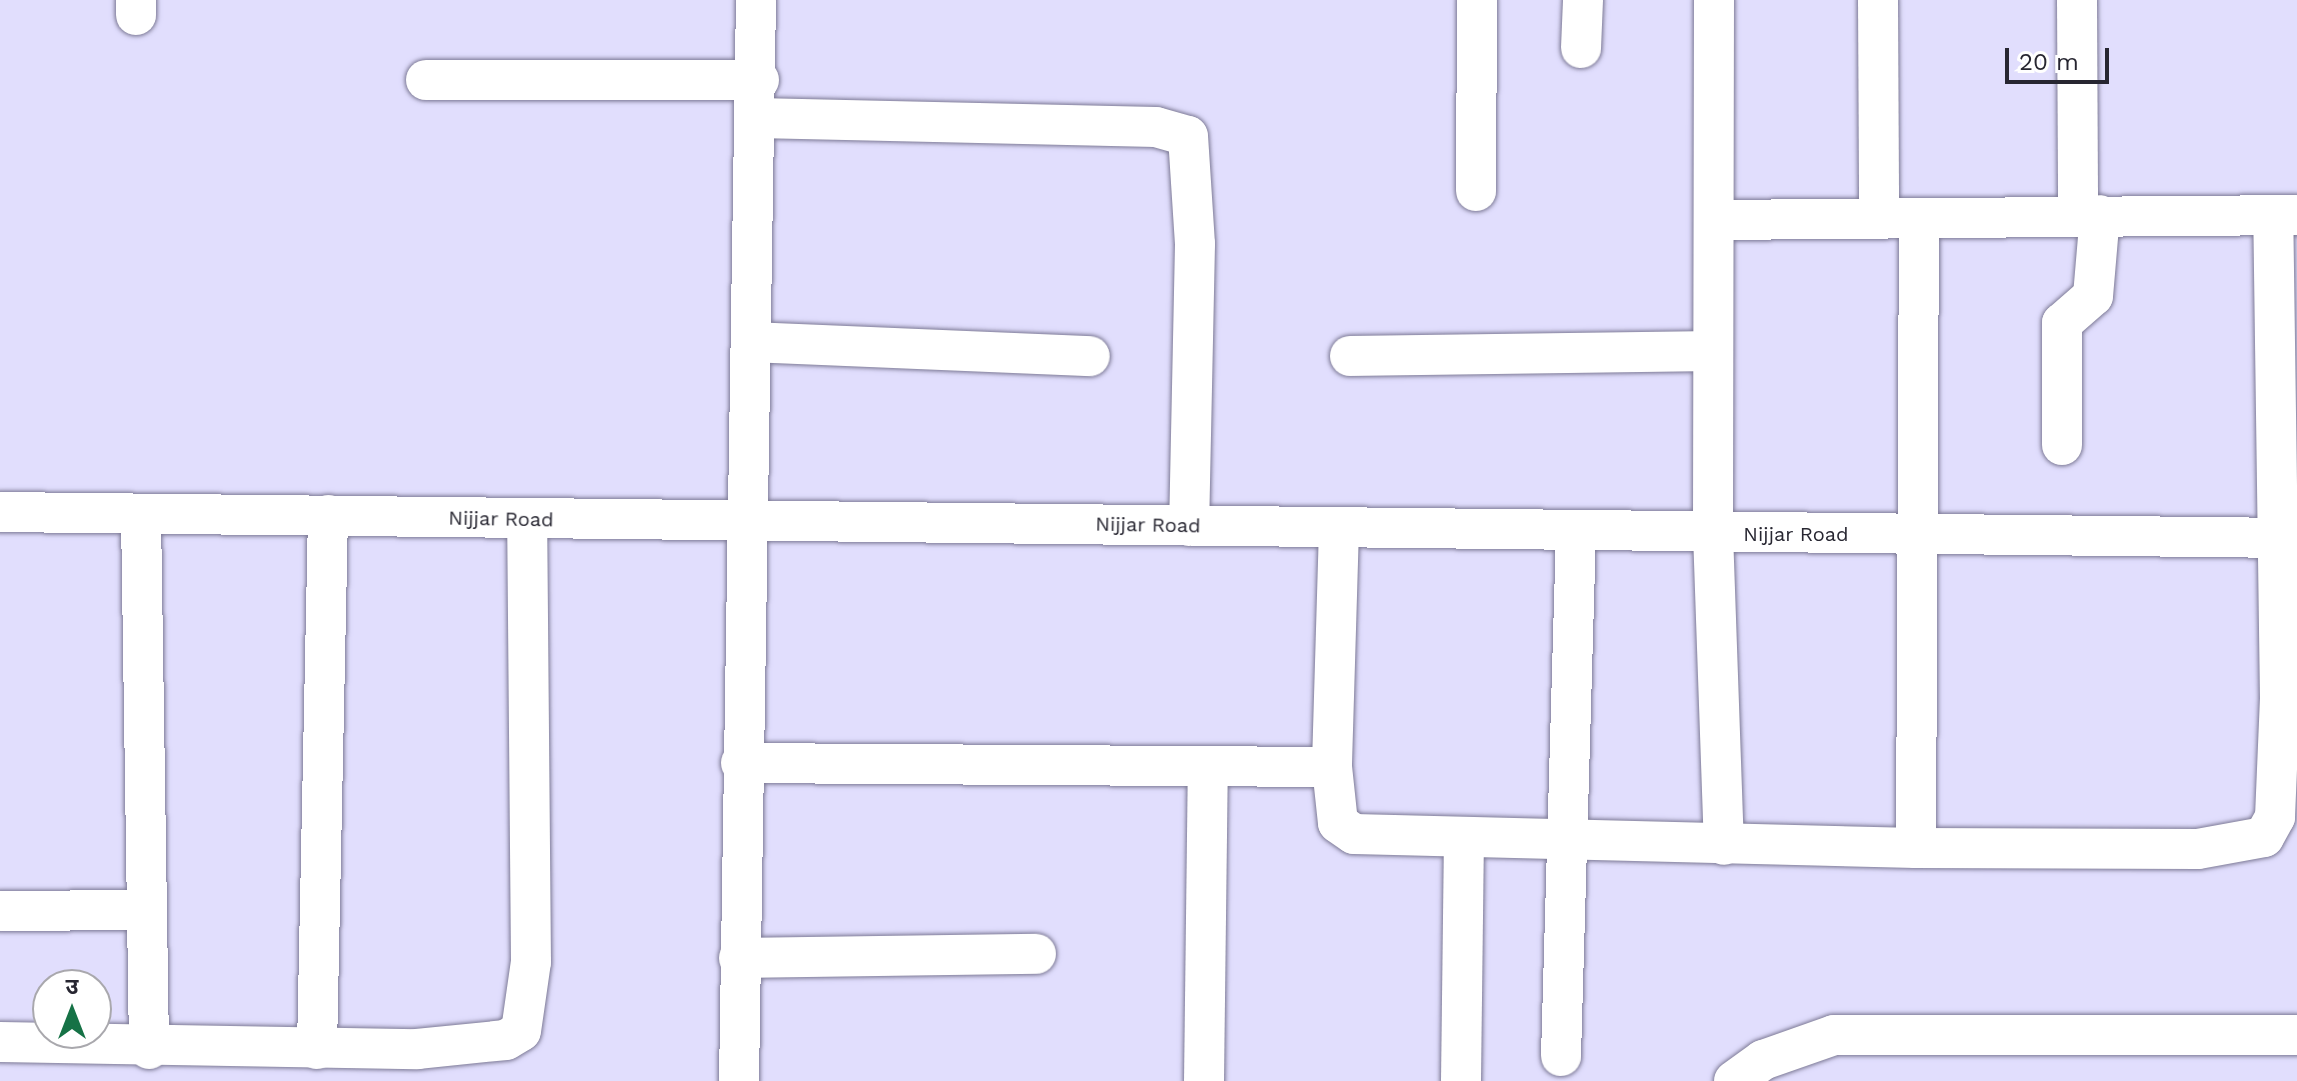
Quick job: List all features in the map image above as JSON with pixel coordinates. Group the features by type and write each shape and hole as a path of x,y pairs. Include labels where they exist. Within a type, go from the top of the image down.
{"street":[{"path":"739,1081 741,763 750,520 758,99 756,0"},
{"path":"1476,191 1477,0"},
{"path":"1581,48 1583,0"},
{"path":"1714,0 1713,533 1724,845"},
{"path":"1878,0 1879,219"},
{"path":"2062,445 2062,323 2093,296 2077,0"},
{"path":"426,80 1156,127 1188,136 1195,244 1189,526"},
{"path":"1339,528 1332,767 1338,823 1354,834 1724,845 2198,849 2264,837 2275,817 2288,700 2285,215 2089,215 1919,221 1714,220"},
{"path":"1916,848 1920,535 1919,221"},
{"path":"752,342 1090,356"},
{"path":"1350,356 1713,351"},
{"name":"Nijjar Road","path":"0,512 2285,538"},
{"path":"141,514 144,910 149,1049"},
{"path":"317,1049 328,515"},
{"path":"0,1042 149,1049 317,1049 506,1040 521,1031 529,1010 527,520"},
{"path":"1561,1056 1562,840 1576,531"},
{"path":"741,763 1332,767"},
{"path":"1204,1081 1208,768"},
{"path":"1461,1081 1464,838"},
{"path":"0,911 144,910"},
{"path":"739,958 1036,954"},
{"path":"1734,1081 1763,1060 1834,1035 2297,1035"}]}
